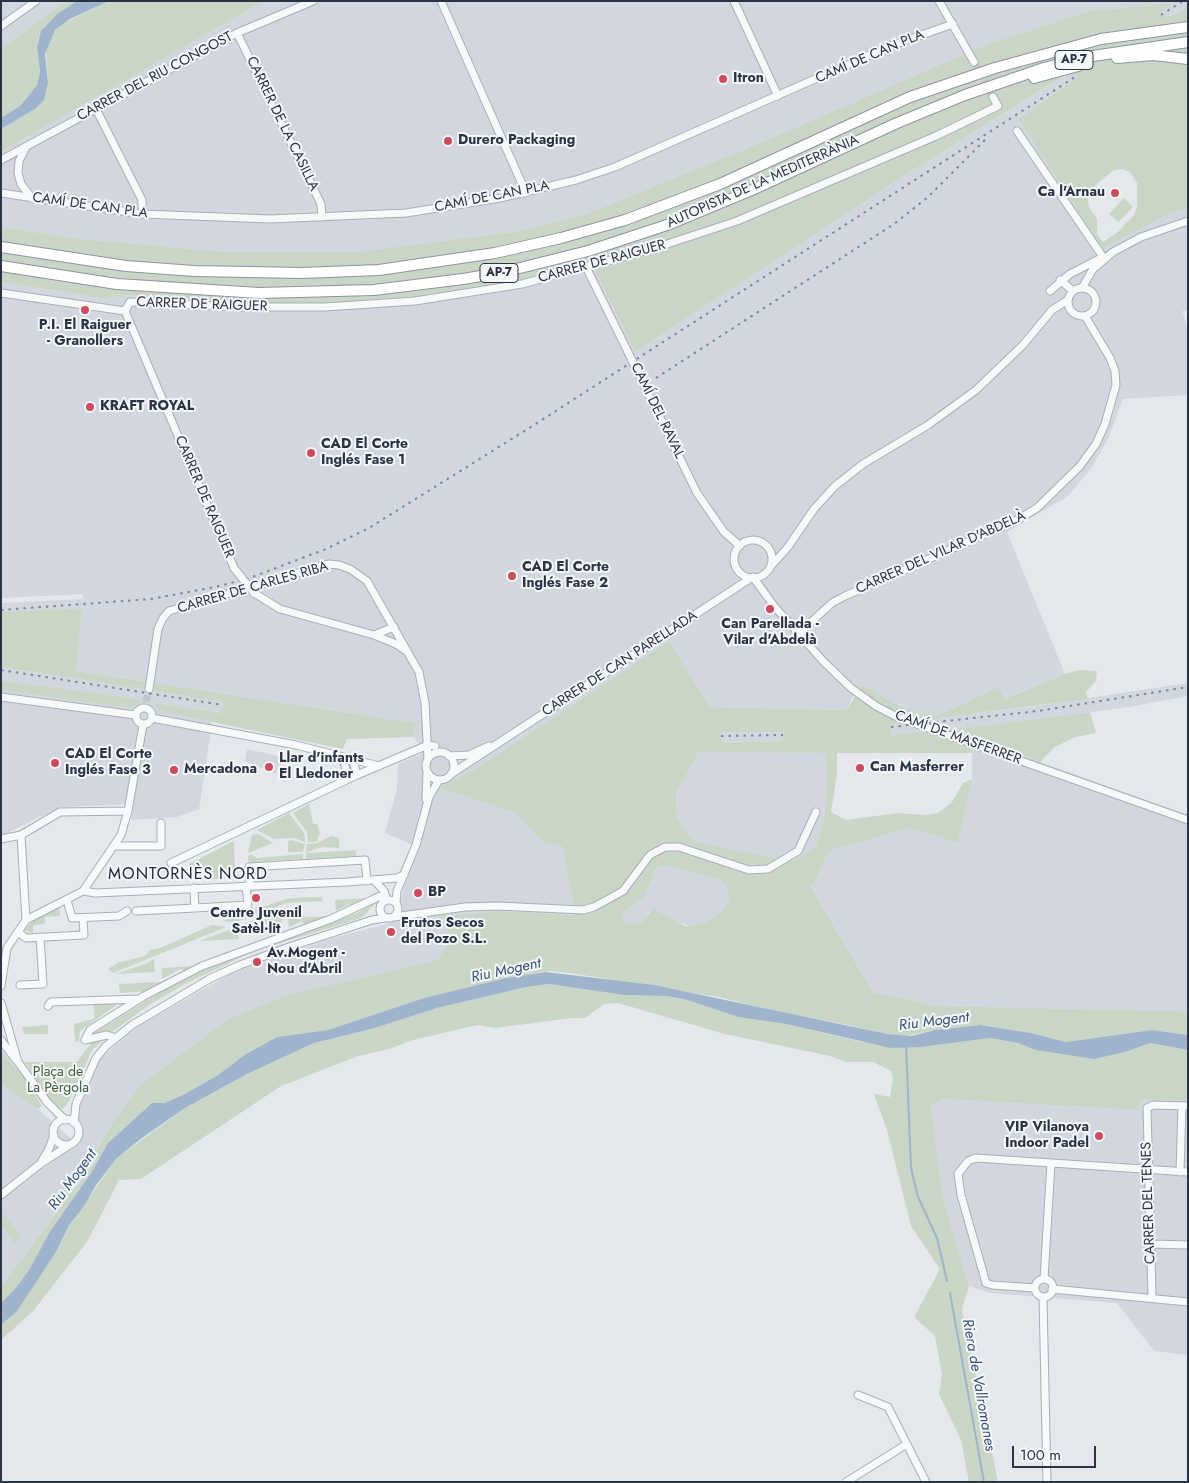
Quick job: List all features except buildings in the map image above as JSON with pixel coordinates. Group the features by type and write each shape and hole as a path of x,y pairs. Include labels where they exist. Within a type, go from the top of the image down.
{"highway":[{"path":"1138,32 1188,21"},
{"name":"AUTOPISTA DE LA MEDITERRÀNIA","path":"1,248 126,266 194,271 302,273 379,270 495,254 625,220 720,184 910,97 956,81 1047,52 1138,32 1188,27"},
{"name":"AUTOPISTA DE LA MEDITERRÀNIA","path":"1,266 117,284 259,293 374,290 462,279 580,253 670,224 752,190 965,95 1064,62 1188,42"},
{"path":"965,95 1088,63 1118,58 1153,55 1188,59"}],"street":[{"path":"3,22 36,1"},
{"name":"CARRER DEL RIU CONGOST","path":"1,160 237,33 313,1"},
{"path":"441,1 526,193"},
{"path":"734,1 778,96"},
{"path":"940,1 974,62"},
{"name":"CAMÍ DE CAN PLA","path":"1,193 142,214 219,218 322,217 406,213 526,193 615,167 890,46 953,24"},
{"name":"CARRER DE LA CASILLA","path":"237,33 321,204 322,217"},
{"name":"CARRER DE RAIGUER","path":"125,311 130,302 280,307 415,301 522,284 649,250 737,221 936,136 998,106 993,97"},
{"path":"96,109 142,200 142,214"},
{"path":"1017,131 1103,259"},
{"path":"28,145 19,161 18,173 21,184 32,198"},
{"path":"1050,291 1060,280 1103,259 1141,237 1188,221"},
{"path":"795,537 781,549 774,550 751,540 740,546 734,556 737,568 740,573 752,578 762,575 795,537 814,509 835,486 882,452 928,425 976,390 1022,346 1047,316 1068,300 1073,292 1082,288 1103,259"},
{"path":"1047,316 1061,311 1085,316 1093,312 1097,303 1091,283 1103,259"},
{"name":"CAMÍ DEL RAVAL","path":"586,267 697,493 724,532 740,546"},
{"path":"1060,280 1073,292"},
{"path":"1082,288 1094,294"},
{"name":"CARRER DE RAIGUER","path":"1,293 125,311"},
{"path":"1068,300 1069,309 1076,315"},
{"name":"CARRER DE RAIGUER","path":"125,311 234,568 254,593 280,610 374,635 396,644 408,652"},
{"name":"CARRER DEL VILAR D'ABDELÀ","path":"1093,312 1092,318 1095,332"},
{"name":"CARRER DEL VILAR D'ABDELÀ","path":"800,633 832,604 845,596 1017,520 1037,508 1066,482 1096,444 1105,424 1115,392 1115,371 1085,316"},
{"path":"768,548 771,553 771,566"},
{"name":"CARRER DE CARLES RIBA","path":"149,689 158,629 169,611 328,564 350,569 367,581 394,627 419,672 423,688 428,734 434,748"},
{"path":"734,590 740,573"},
{"name":"CAMÍ DE MASFERRER","path":"762,575 767,596"},
{"name":"CAMÍ DE MASFERRER","path":"752,578 823,662 851,688 876,706 897,717 1188,820"},
{"name":"CARRER DE CAN PARELLADA","path":"451,774 752,578"},
{"path":"374,635 394,627"},
{"path":"1,696 136,715"},
{"path":"146,705 152,712 152,718 148,724 143,725 136,720 136,715 146,705"},
{"path":"152,718 296,746 379,766"},
{"path":"83,892 121,835 128,811 143,725"},
{"name":"CARRER DE CAN PARELLADA","path":"449,756 469,756 505,738"},
{"path":"390,917 382,914 402,878 419,836 426,807 428,759 434,748"},
{"path":"428,759 433,754 434,748"},
{"path":"171,863 379,766 434,748 449,756 453,764 451,774 447,778 439,780 432,778 427,772"},
{"path":"342,757 346,769 344,781"},
{"path":"353,760 357,775"},
{"path":"426,807 439,780"},
{"path":"1,839 20,834 60,812 128,811"},
{"path":"55,1126 65,1120 76,1104 96,1058 116,1038 149,1014 204,982 259,958 372,920 390,917 456,908 497,906 583,910 594,907 623,891 650,855 665,847 679,847 748,870 768,869 798,851 816,812"},
{"path":"114,846 162,846 161,823"},
{"path":"20,834 26,920"},
{"path":"136,911 248,905 249,867 365,860 370,881 384,891 389,903 390,917"},
{"path":"1,986 7,948 26,920 83,892 370,881 402,878"},
{"path":"194,888 195,908"},
{"path":"116,1038 107,1034 85,1040 90,1030 139,998 202,966 243,950 256,948 280,936 334,918 381,896 389,903 415,914"},
{"path":"67,900 72,918 119,916 128,911"},
{"path":"372,920 389,903"},
{"path":"18,932 26,938 84,935 82,918"},
{"path":"20,985 42,984 40,937"},
{"path":"256,948 259,958"},
{"path":"48,1006 51,1002 139,998"},
{"path":"1,1003 18,1062"},
{"path":"1,1040 46,1102 54,1118 54,1135 49,1149 40,1164"},
{"path":"1,1195 40,1164 71,1144 78,1136 78,1128 74,1123 65,1120 46,1102"},
{"path":"74,1123 76,1104"},
{"name":"CARRER DEL TENES","path":"1152,1297 1147,1108 1152,1105 1185,1106"},
{"path":"1035,1288 992,1286 986,1283 961,1195 958,1174 968,1161 976,1158 1184,1172 1185,1106"},
{"path":"54,1135 60,1144 71,1144"},
{"path":"1044,1279 1051,1164"},
{"path":"1150,1244 1188,1245"},
{"path":"1044,1279 1050,1282 1052,1289 1048,1296 1038,1296 1035,1288 1036,1283 1044,1279"},
{"path":"1052,1289 1152,1297 1188,1302"},
{"path":"1043,1297 1048,1482"},
{"path":"858,1395 888,1407 926,1482"},
{"path":"846,1482 907,1444"}],"shaded area":[{"path":"1,1 66,1 1,49"},
{"path":"264,1 1188,1 1188,7 1173,16 1157,14 1172,3 1089,11 988,44 762,142 584,215 520,231 355,252 227,252 72,238 1,227 1,152"},
{"path":"1070,73 1081,76 1018,119 1103,247 1170,213 1188,209 1188,311 1182,311 1188,328 1188,395 1123,399 1109,437 1092,467 1068,496 1007,532 1065,674 1003,699 999,687 934,717 899,706 863,685 852,698 846,710 710,707 669,641 472,771 439,788 516,813 542,842 563,847 575,915 502,911 439,917 444,920 450,940 437,960 287,995 109,1128 93,1158 95,1160 1,1286 1,1084 38,1109 78,1145 83,1136 76,1116 99,1061 139,1026 232,973 330,939 397,921 404,886 420,848 385,833 397,789 398,764 424,753 414,737 415,723 76,671 82,608 1,612 1,603 83,599 83,594 1,598 1,282 107,299 124,295 259,304 591,263 635,352 904,176"},
{"path":"1,667 223,702 222,713 154,703 157,708 173,714 212,722 199,809 177,817 131,820 134,804 61,807 1,836 1,690 140,701 1,681"},
{"path":"1188,683 1188,696 1129,707 981,726 891,735 891,723 1031,707"},
{"path":"721,731 782,732 783,741 721,743"},
{"path":"978,740 1188,815 1188,1014 1179,1011 936,1006 873,992 810,884 814,884 829,851 909,828 958,843 972,779 972,753"},
{"name":"Llar d'infants El Lledoner","path":"247,749 282,757 276,774 245,761"},
{"path":"699,752 825,753 827,775 824,820 816,845 793,862 693,841 677,819 676,791"},
{"path":"661,866 668,866 720,880 726,885 729,901 723,910 705,922 690,926 649,912 640,923 626,924 622,914 640,899 655,870"},
{"path":"941,1099 1138,1110 1141,1099 1188,1101 1188,1355 1154,1351 1117,1303 991,1293 969,1286 943,1199 931,1106"}],"green space":[{"path":"66,1 77,1 57,14 43,28 38,40 37,50 40,72 37,85 20,106 1,118 1,49"},
{"path":"109,1 264,1 1,152 1,129 35,109 45,97 48,83 46,51 53,33 62,24"},
{"path":"1174,3 1157,14 1173,16 1188,7 1188,209 1170,213 1103,248 1018,119 1080,76 1069,73 904,176 635,352 591,263 512,282 427,296 345,303 259,304 124,295 107,299 1,282 1,227 72,238 227,252 355,252 520,231 584,215 762,142 988,44 1089,11","holes":["1123,169 1130,172 1137,183 1137,207 1134,215 1118,232 1103,242 1097,234 1097,219 1089,207 1087,195 1089,190 1114,170"]},
{"path":"1124,198 1133,207 1118,222 1109,214"},
{"path":"82,608 76,671 415,723 414,737 347,739 343,749 173,714 158,710 154,703 222,713 223,702 1,667 1,612"},
{"path":"669,641 710,707 846,710 863,685 899,706 934,717 999,687 1004,699 1065,674 1079,670 1097,671 1096,681 1086,692 1088,699 891,724 891,735 1090,712 1096,733 1075,737 1055,747 1040,762 978,740 972,753 837,753 837,774 831,812 846,820 898,813 923,815 938,813 952,802 963,783 972,779 958,843 909,828 829,851 814,884 810,885 873,992 936,1006 1179,1011 1188,1014 1188,1035 1152,1030 1066,1042 1031,1033 980,1025 935,1030 906,1036 880,1033 719,997 570,973 551,971 506,978 424,998 328,1030 277,1037 246,1054 218,1075 183,1095 164,1103 152,1103 108,1143 91,1173 49,1233 29,1270 15,1289 1,1303 1,1286 95,1161 93,1158 109,1128 141,1085 227,1020 287,995 437,960 450,940 444,920 438,916 502,911 575,915 563,847 542,842 516,813 439,788 472,771","holes":["721,732 782,732 783,741 721,743","699,752 825,753 827,775 824,820 816,845 793,862 693,841 677,819 676,792","661,866 668,866 720,880 726,885 729,901 723,910 705,922 690,926 685,926 653,909 640,923 626,924 622,914 644,896 655,870"]},
{"path":"1,681 141,700 133,707 125,707 1,690"},
{"path":"309,804 313,824 317,824 320,833 317,841 313,842 308,842 307,832 293,813"},
{"path":"289,813 304,833 305,842 294,838 274,839 257,830"},
{"path":"259,834 273,843 248,853 252,835"},
{"path":"331,836 339,838 339,848 322,847 306,853 307,844 317,843"},
{"path":"291,840 305,844 303,852 288,852 288,841"},
{"path":"234,841 235,877 210,879 209,868 189,868 189,864"},
{"path":"356,850 356,856 306,859 306,853"},
{"path":"251,854 257,858 303,854 303,859 253,862 249,866 248,856"},
{"path":"321,897 323,901 286,903 265,911 264,908 260,909 261,913 236,922 222,921 286,899"},
{"path":"366,898 352,908 350,904 336,911 335,900"},
{"path":"380,899 361,918 268,947 272,942 357,913"},
{"path":"59,908 60,916 45,917 45,924 33,925 33,933 24,930 34,920"},
{"path":"281,909 282,923 242,925 274,911"},
{"path":"331,916 304,925 302,921 289,927 288,918"},
{"path":"212,925 226,927 113,973 108,969 117,963 145,956 150,950 160,948"},
{"path":"237,927 239,939 199,941"},
{"path":"242,953 250,953 185,984 149,1005 115,1030 93,1037 90,1035 174,984"},
{"path":"154,959 155,972 115,974 148,963"},
{"path":"195,966 186,971 180,969 162,979 162,968"},
{"path":"160,982 160,985 147,991 120,993 119,984"},
{"path":"549,984 624,995 666,996 684,999 738,1017 786,1024 861,1042 921,1047 990,1038 1018,1043 1043,1051 1150,1043 1188,1050 1188,1101 1141,1099 1138,1110 942,1099 931,1106 943,1199 969,1286 962,1309 998,1482 969,1482 961,1440 939,1394 942,1374 935,1336 914,1317 940,1269 911,1226 887,1130 874,1094 890,1097 893,1079 891,1071 873,1062 846,1062 830,1056 725,1034 618,1003 604,1004 585,1018 495,1028 477,1025 413,1040 389,1049 358,1056 281,1086 141,1179 119,1180 87,1242 33,1311 1,1340 1,1325 17,1310 56,1252 69,1225 117,1158 185,1108 247,1074 314,1043 375,1028 437,1008 526,987"},
{"path":"122,1001 80,1031 79,1041 75,1042 74,1024 94,1019 94,1004"},
{"path":"48,1025 48,1034 24,1034 22,1027"},
{"name":"Plaça de La Pèrgola","path":"95,1038 105,1038 92,1050 67,1105 62,1109 53,1105 25,1062 77,1062"},
{"path":"1,1050 25,1079 42,1106 38,1109 1,1084"},
{"path":"3,1213 21,1236 15,1243 1,1226"}],"water":[{"path":"77,1 109,1 70,19 55,30 45,54 48,83 44,100 35,109 1,129 1,118 20,106 37,85 40,72 37,47 41,31 57,14"},
{"path":"546,972 654,985 887,1034 912,1036 935,1030 980,1025 1031,1033 1066,1042 1152,1030 1188,1035 1188,1050 1150,1043 1125,1052 1094,1059 1036,1050 1018,1043 990,1038 921,1047 891,1048 786,1024 738,1017 684,999 666,996 624,995 549,984 526,987 437,1008 375,1028 314,1043 247,1074 185,1108 117,1158 69,1225 56,1252 17,1311 1,1325 1,1303 15,1289 29,1270 49,1233 91,1173 108,1143 152,1103 164,1103 183,1095 218,1075 246,1054 277,1037 328,1030 424,998 506,978"}],"waterway":[{"name":"Riera de Vallromanes","path":"906,1045 911,1168 918,1197 937,1238 947,1281"},
{"name":"Riera de Vallromanes","path":"950,1293 984,1482"}],"tunnel":[{"path":"974,62 993,97"},
{"path":"146,702 149,689"}],"railway":[{"path":"1161,15 1183,1"},
{"path":"1,610 151,599 215,587 247,579 326,549 369,528 534,425 1075,77"},
{"path":"656,378 894,224 928,197 986,139"},
{"path":"1,670 223,705"},
{"path":"891,727 1038,711 1188,687"},
{"path":"721,736 783,735"}],"place":[{"name":"Itron","path":"723,79"},
{"name":"Durero Packaging","path":"448,141"},
{"name":"Ca l'Arnau","path":"1115,193"},
{"name":"P.I. El Raiguer - Granollers","path":"85,310"},
{"name":"KRAFT ROYAL","path":"90,407"},
{"name":"CAD El Corte Inglés Fase 1","path":"311,453"},
{"name":"CAD El Corte Inglés Fase 2","path":"512,576"},
{"name":"Can Parellada - Vilar d'Abdelà","path":"770,609"},
{"name":"CAD El Corte Inglés Fase 3","path":"55,763"},
{"name":"Llar d'infants El Lledoner","path":"269,767"},
{"name":"Can Masferrer","path":"860,768"},
{"name":"Mercadona","path":"174,770"},
{"name":"BP","path":"418,893"},
{"name":"Centre Juvenil Satèl·lit","path":"256,898"},
{"name":"Frutos Secos del Pozo S.L.","path":"391,932"},
{"name":"Av.Mogent - Nou d'Abril","path":"257,962"},
{"name":"VIP Vilanova Indoor Padel","path":"1099,1136"}],"district":[{"name":"MONTORNÈS NORD","path":"188,875"}],"water label":[{"name":"Riu Mogent","path":"506,971"},
{"name":"Riu Mogent","path":"934,1022"},
{"name":"Riu Mogent","path":"73,1180"}]}
